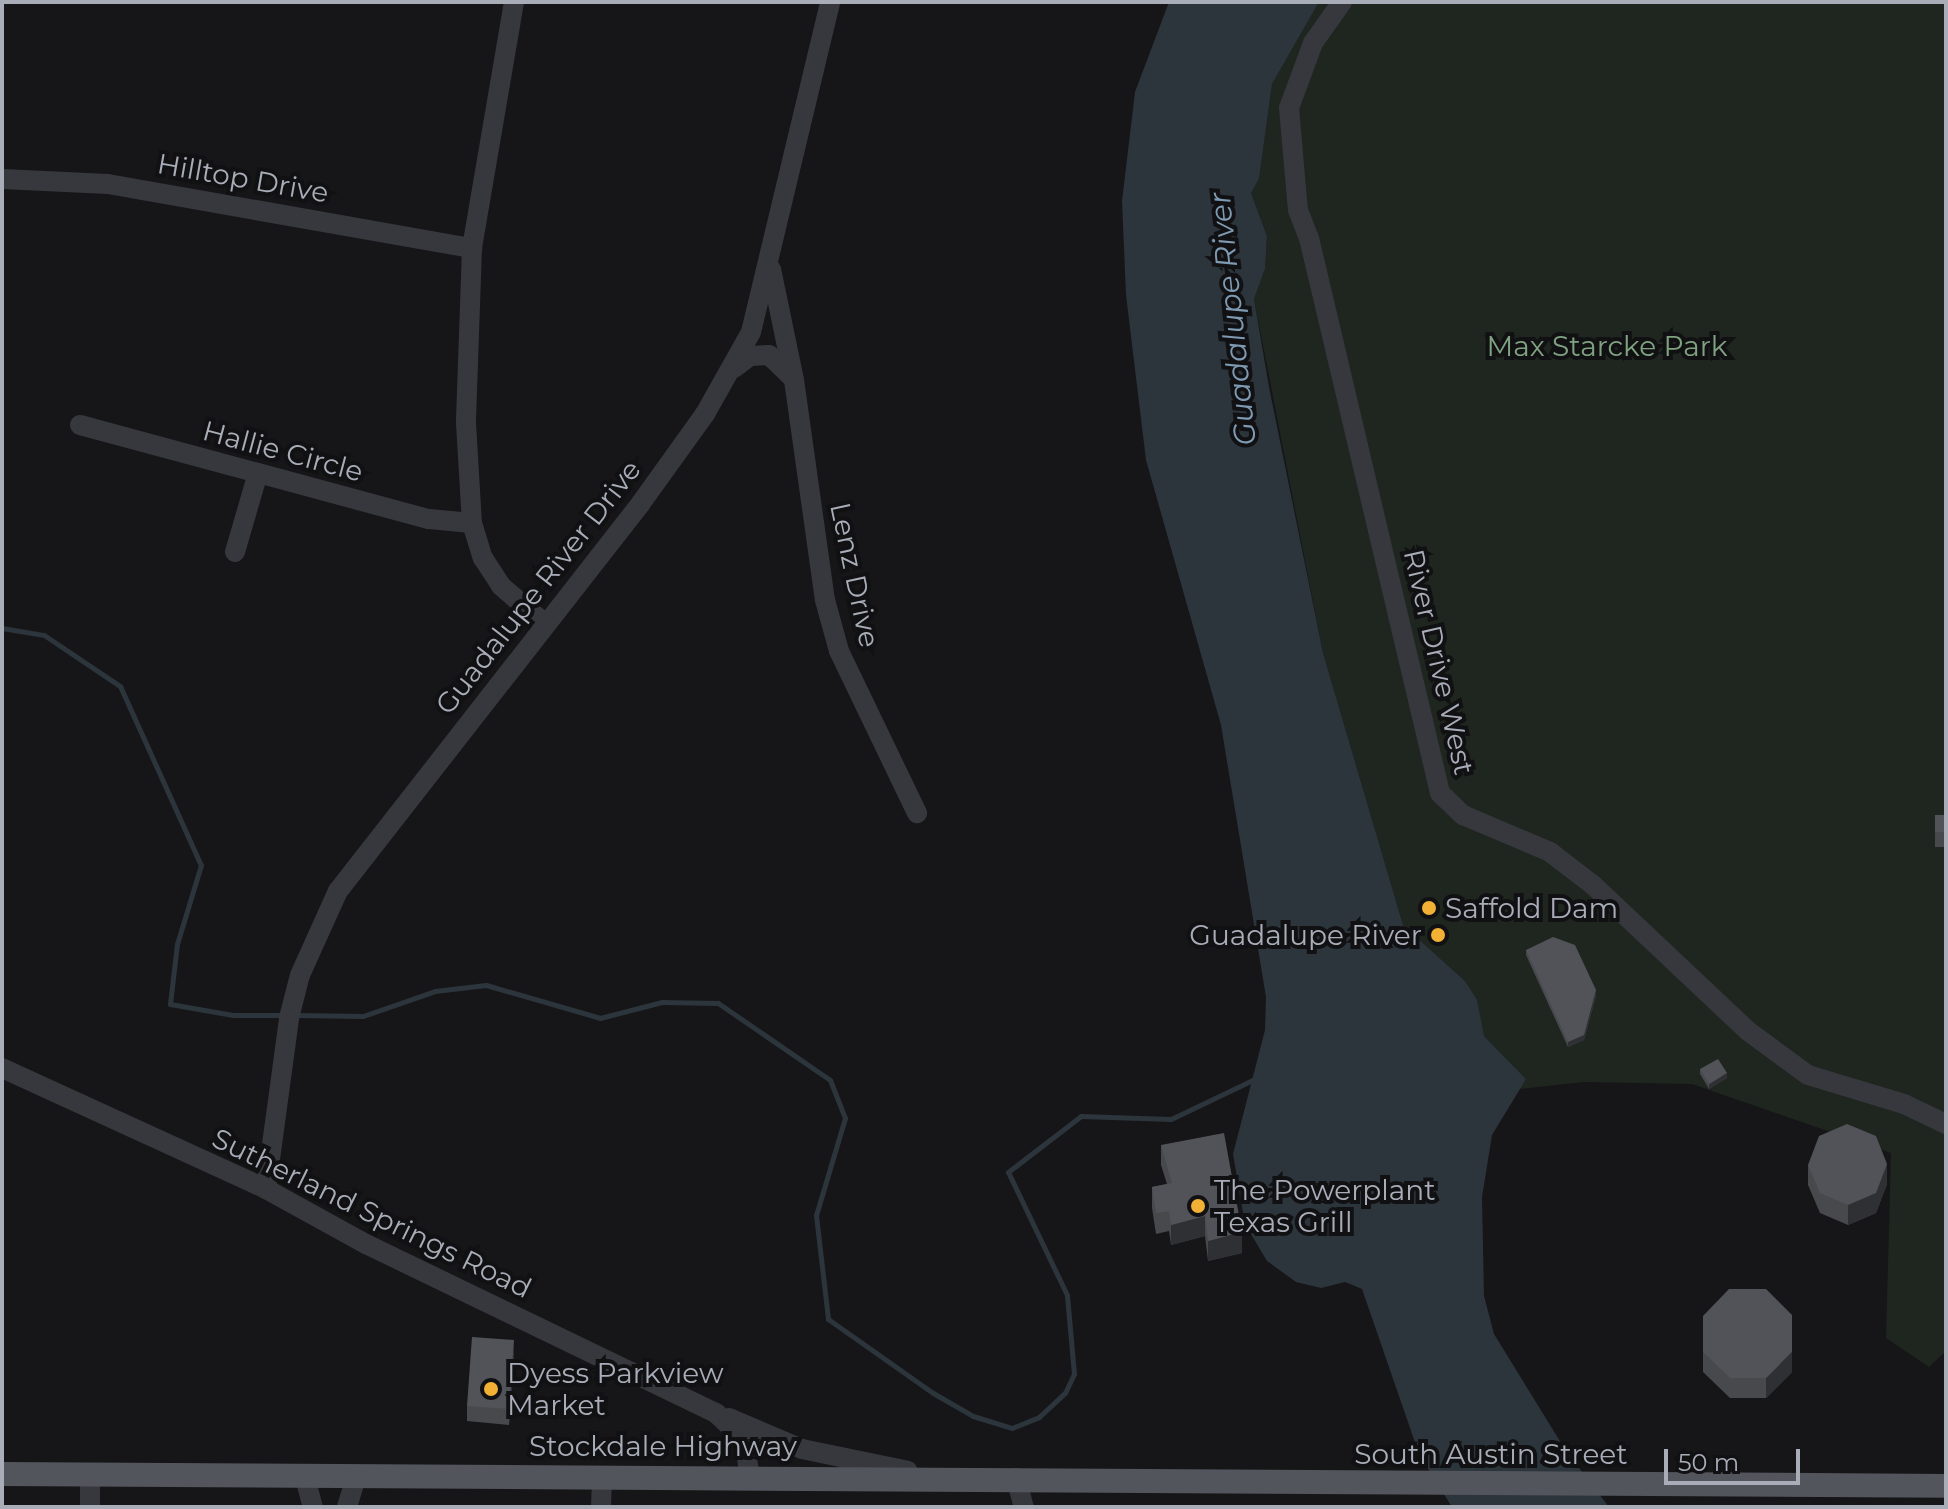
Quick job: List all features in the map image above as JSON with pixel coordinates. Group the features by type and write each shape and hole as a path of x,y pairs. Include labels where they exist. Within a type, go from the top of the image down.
{"main road":[{"name":"Stockdale Highway","path":"2,1474 940,1476 1324,1484"},
{"name":"South Austin Street","path":"1324,1484 1946,1486"}],"street":[{"path":"511,2 472,248 466,423 472,523 483,558 501,586 544,623"},
{"name":"Guadalupe River Drive","path":"266,1189 282,1059 300,975 338,891 544,623 641,503 734,368 751,332 771,265 800,113 830,2"},
{"name":"River Drive West","path":"1342,2 1313,43 1289,108 1296,194 1440,793 1463,815 1550,852 1593,885 1748,1031 1808,1075 1904,1104 1946,1124"},
{"name":"Hilltop Drive","path":"2,179 108,184 472,248"},
{"name":"Lenz Drive","path":"771,265 794,380 825,600 839,651 917,813"},
{"path":"734,368 750,356 769,355 783,364 794,380"},
{"name":"Hallie Circle","path":"80,425 429,519 472,523"},
{"path":"235,552 258,473"},
{"name":"Sutherland Springs Road","path":"2,1068 266,1189 366,1244 716,1413 826,1456 940,1476"},
{"name":"Sutherland Springs Road","path":"716,1413 745,1441 749,1476"},
{"path":"90,1474 90,1507"},
{"path":"304,1474 313,1507"},
{"path":"347,1507 357,1474"},
{"path":"601,1507 602,1476"},
{"path":"1016,1478 1024,1507"}],"green space":[{"name":"Max Starcke Park","path":"1319,2 1946,2 1946,1351 1929,1367 1886,1338 1891,1153 1692,1084 1584,1082 1519,1089 1526,1079 1484,1036 1465,981 1403,925 1323,653 1254,299 1265,269 1267,236 1251,193 1259,179 1272,84"}],"water":[{"path":"1169,2 1319,2 1272,84 1259,179 1251,193 1267,236 1265,269 1254,299 1269,387 1323,653 1403,925 1465,981 1477,1000 1484,1036 1526,1079 1492,1135 1482,1197 1484,1296 1494,1334 1566,1451 1609,1507 1452,1507 1419,1454 1362,1289 1345,1282 1321,1288 1296,1282 1267,1261 1245,1224 1233,1154 1265,1030 1266,997 1221,725 1146,460 1126,295 1122,201 1135,92"}],"building":[{"path":"1935,815 1946,815 1946,832 1935,832"},
{"path":"1553,937 1575,945 1596,990 1584,1035 1568,1042 1526,950"},
{"path":"1718,1059 1727,1073 1709,1084 1700,1069"},
{"path":"1847,1124 1876,1136 1887,1164 1876,1193 1848,1205 1820,1193 1808,1165 1819,1136"},
{"name":"The Powerplant Texas Grill","path":"1224,1133 1242,1232 1208,1241 1205,1216 1171,1225 1169,1211 1156,1213 1152,1187 1172,1183 1161,1145"},
{"path":"1729,1289 1766,1289 1792,1315 1792,1352 1766,1378 1730,1378 1703,1352 1703,1316"},
{"name":"Dyess Parkview Market","path":"472,1337 514,1340 509,1409 467,1406"}],"waterway":[{"path":"2,628 44,635 120,686 201,865 177,944 170,1004 233,1015 286,1015"},
{"path":"296,1015 363,1016 435,991 486,985 600,1018 662,1002 718,1003 830,1080 845,1118 816,1215 828,1319 933,1393 973,1416 1012,1428 1039,1417 1065,1393 1074,1374 1067,1295 1008,1172 1081,1116 1171,1119 1257,1078"}],"place":[{"name":"Saffold Dam","path":"1429,908"},
{"name":"Guadalupe River","path":"1438,935"},
{"name":"The Powerplant Texas Grill","path":"1198,1206"},
{"name":"Dyess Parkview Market","path":"491,1389"}]}
